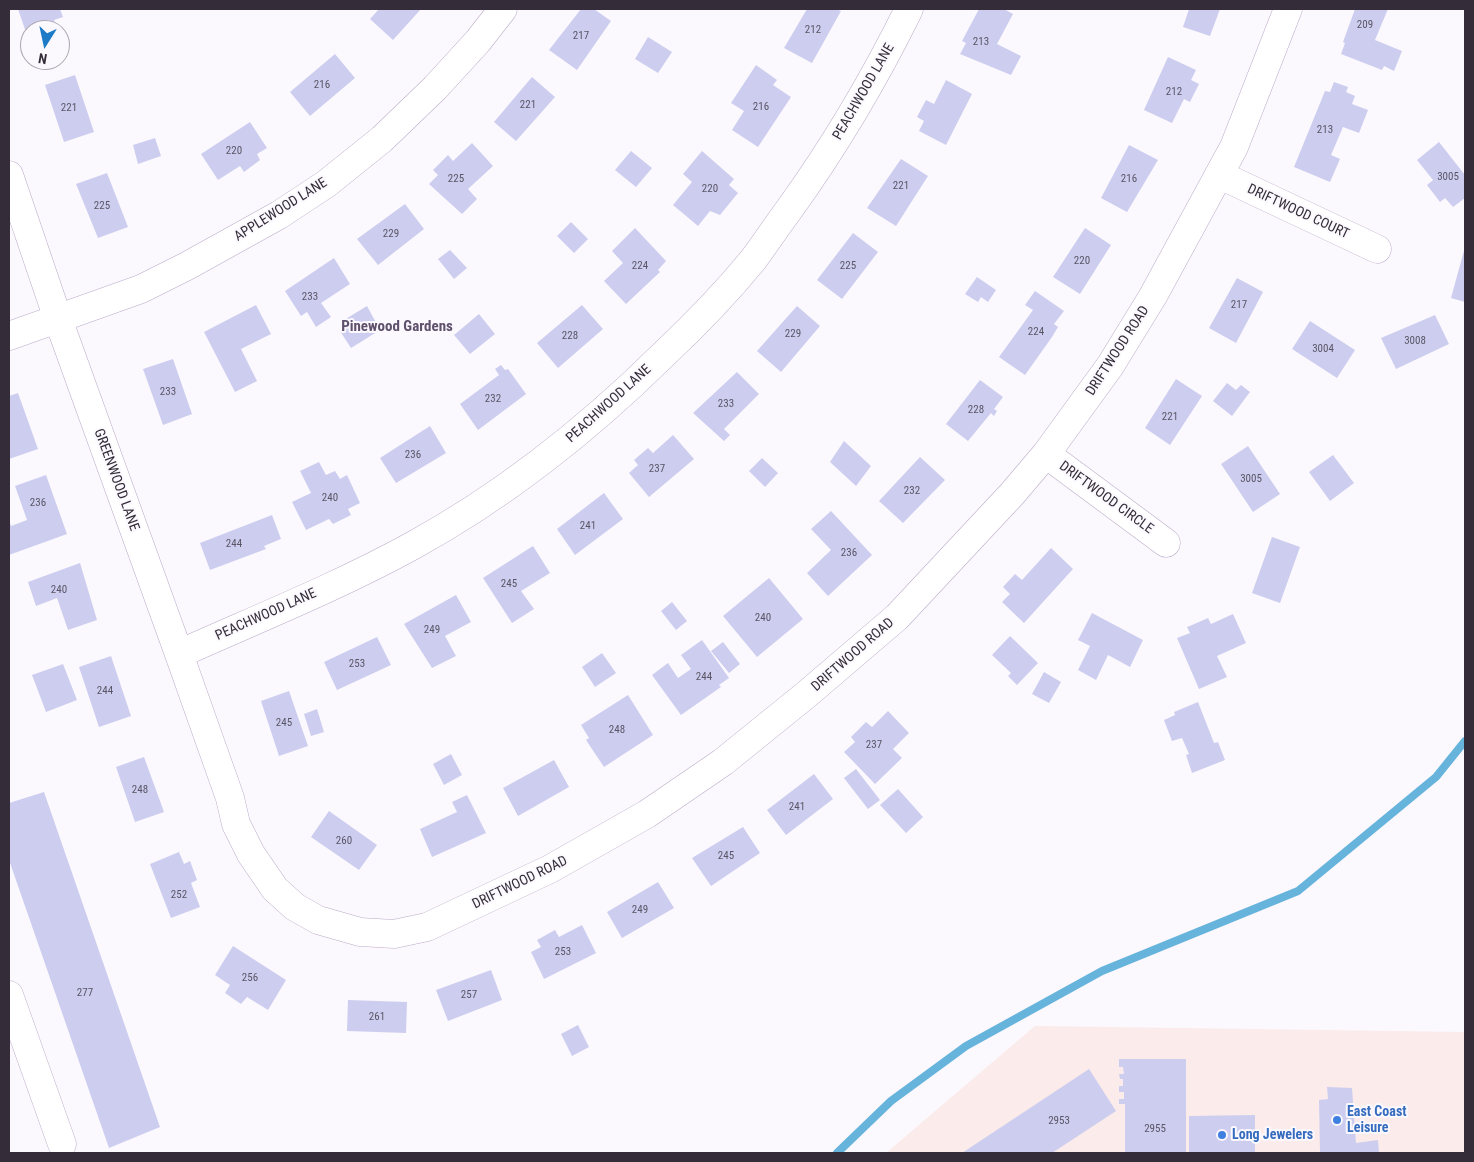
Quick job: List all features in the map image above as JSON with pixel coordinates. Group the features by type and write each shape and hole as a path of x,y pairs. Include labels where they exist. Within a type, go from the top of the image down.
{"street":[{"name":"APPLEWOOD LANE","path":"9,336 141,289 188,266 279,215 326,184 382,139 435,88 478,41 503,9"},
{"name":"PEACHWOOD LANE","path":"179,654 350,578 414,545 489,499 547,458 628,390 705,315 754,259 827,156 870,86 909,9"},
{"name":"DRIFTWOOD ROAD","path":"225,786 236,824 251,854 275,889 295,907 318,920 360,932 394,934 427,927 550,869 647,814 723,762 808,694 897,617 1012,494 1046,454 1110,366 1144,312 1220,175 1234,147 1288,9"},
{"name":"GREENWOOD LANE","path":"9,174 58,319 225,786"},
{"name":"DRIFTWOOD COURT","path":"1220,175 1376,249"},
{"name":"DRIFTWOOD CIRCLE","path":"1046,454 1166,543"},
{"path":"9,995 62,1144"}],"shaded area":[{"path":"1035,1026 1465,1032 1465,1153 886,1153"}],"building":[{"path":"18,9 60,9 63,17 54,20 22,20"},
{"path":"379,9 421,9 393,40 370,19"},
{"path":"581,9 594,9 611,21 577,70 549,50"},
{"path":"807,9 836,9 841,11 812,63 784,48"},
{"path":"979,9 1004,9 1013,14 997,44 1021,56 1011,75 960,54 966,43 962,41"},
{"path":"1189,9 1220,9 1210,36 1183,27"},
{"path":"1355,9 1388,9 1375,40 1402,51 1394,71 1384,66 1382,70 1341,54 1345,43 1343,42"},
{"path":"648,37 672,52 658,73 635,59"},
{"path":"335,54 355,78 310,116 290,92"},
{"path":"1168,57 1196,70 1191,80 1199,84 1190,102 1184,99 1172,123 1144,110"},
{"path":"756,65 777,80 773,85 791,97 758,147 732,130 744,111 731,103"},
{"path":"75,75 94,132 64,142 45,85"},
{"path":"532,77 555,97 516,141 494,122"},
{"path":"946,80 972,94 946,145 919,131 924,121 917,117 926,100 934,104"},
{"path":"1334,82 1348,87 1346,92 1355,96 1352,104 1368,110 1359,133 1343,127 1331,155 1340,159 1330,182 1294,167 1325,91 1330,92"},
{"path":"250,122 267,148 257,154 260,160 244,172 240,166 218,180 201,154"},
{"path":"155,138 161,156 138,164 133,145"},
{"path":"1439,142 1465,175 1465,198 1453,207 1445,198 1440,202 1427,185 1433,180 1417,160"},
{"path":"472,143 493,166 468,189 477,199 462,214 429,184 438,175 433,170 448,155 453,161"},
{"path":"1129,145 1158,160 1127,212 1101,198"},
{"path":"631,151 652,168 636,187 615,170"},
{"path":"702,151 734,179 729,185 738,193 720,215 710,211 698,226 673,205 692,182 683,174"},
{"path":"901,159 928,176 896,226 867,208"},
{"path":"107,173 128,227 98,238 76,184"},
{"path":"405,204 424,229 378,265 357,239"},
{"path":"571,222 588,239 574,253 557,236"},
{"path":"635,228 666,261 658,270 660,272 626,304 604,281 623,263 612,251"},
{"path":"1085,228 1111,245 1080,294 1053,277"},
{"path":"853,233 878,252 842,299 817,280"},
{"path":"1465,247 1465,302 1451,298"},
{"path":"450,250 467,268 454,279 438,259"},
{"path":"334,258 350,284 321,303 331,317 316,327 307,312 301,316 285,291"},
{"path":"977,277 996,290 988,302 981,297 978,302 965,294"},
{"path":"1237,278 1263,292 1236,343 1209,328"},
{"path":"1035,291 1064,311 1054,324 1058,327 1052,337 1025,375 999,357 1033,310 1025,305"},
{"path":"256,305 271,334 241,349 257,381 235,392 204,332"},
{"path":"582,305 603,329 558,368 537,343"},
{"path":"367,306 380,330 351,348 340,331 348,326 344,320"},
{"path":"797,306 820,326 781,372 757,351"},
{"path":"479,314 495,334 470,354 454,335"},
{"path":"1435,315 1449,344 1396,369 1381,338"},
{"path":"1310,321 1355,350 1337,378 1292,349"},
{"path":"173,359 192,414 163,425 143,369"},
{"path":"501,365 505,370 508,369 526,394 478,430 460,404 499,375 495,369"},
{"path":"737,372 759,394 724,429 730,435 724,441 693,413"},
{"path":"1176,379 1202,396 1170,445 1145,428"},
{"path":"980,380 1003,397 994,409 997,411 994,416 991,413 968,441 946,424"},
{"path":"1227,383 1236,390 1241,385 1250,392 1232,416 1213,401"},
{"path":"18,393 38,449 9,459 9,396"},
{"path":"430,426 446,453 396,483 380,458"},
{"path":"673,435 694,459 649,497 629,473 638,465 634,460 648,448 653,453"},
{"path":"844,441 871,466 856,486 830,462"},
{"path":"1248,446 1280,494 1253,512 1221,464"},
{"path":"1333,455 1354,483 1330,501 1309,472"},
{"path":"920,457 945,480 903,523 879,501"},
{"path":"762,458 778,473 765,487 749,471"},
{"path":"319,462 326,475 335,471 340,479 347,475 360,503 348,509 351,515 333,524 329,519 306,530 292,502 311,493 300,471"},
{"path":"46,475 67,534 9,555 9,520 11,526 27,520 15,486"},
{"path":"604,493 623,519 575,555 557,529"},
{"path":"831,511 872,555 828,596 807,573 831,550 811,529"},
{"path":"272,515 281,539 264,546 266,549 210,570 200,543"},
{"path":"1272,537 1300,547 1280,603 1252,593"},
{"path":"533,546 550,573 521,591 534,609 512,623 483,578"},
{"path":"1051,548 1073,569 1024,623 1002,602 1010,594 1003,587 1015,574 1022,580"},
{"path":"80,563 97,620 68,630 57,598 36,606 28,582"},
{"path":"769,578 803,619 757,657 723,616"},
{"path":"456,595 471,622 445,636 456,656 432,668 404,624"},
{"path":"672,602 687,621 676,630 661,611"},
{"path":"1092,613 1143,640 1130,667 1108,655 1096,680 1078,670 1090,646 1078,640"},
{"path":"1233,614 1246,643 1217,656 1227,677 1199,689 1177,638 1190,633 1187,627 1208,618 1211,624"},
{"path":"1010,636 1038,663 1017,685 1008,676 1011,673 992,655"},
{"path":"377,637 391,665 337,690 324,662"},
{"path":"702,640 729,678 719,685 721,687 681,715 652,675 668,663 678,678 691,669 681,655"},
{"path":"723,642 740,664 729,673 711,651"},
{"path":"602,653 616,673 595,687 582,667"},
{"path":"111,656 131,716 99,727 79,667"},
{"path":"63,664 77,700 46,712 32,675"},
{"path":"1044,672 1061,682 1049,703 1032,694"},
{"path":"289,691 308,746 279,756 261,701"},
{"path":"628,695 653,735 604,767 586,740 589,738 581,725"},
{"path":"1198,702 1214,743 1218,742 1225,760 1192,773 1186,755 1189,754 1182,738 1172,741 1164,720 1175,715 1174,712"},
{"path":"317,709 324,732 311,736 304,714"},
{"path":"888,711 909,733 893,749 902,758 875,784 844,752 855,742 851,737 866,722 872,727"},
{"path":"451,754 462,775 444,785 433,764"},
{"path":"144,757 164,812 135,822 116,767"},
{"path":"554,760 569,787 518,816 503,788"},
{"path":"856,769 880,800 868,809 844,778"},
{"path":"814,774 833,799 786,835 767,810"},
{"path":"898,789 923,817 906,833 880,805"},
{"path":"44,792 160,1127 109,1148 9,860 9,803"},
{"path":"467,795 486,833 432,857 420,829 457,812 452,802"},
{"path":"329,811 377,845 359,870 311,837"},
{"path":"743,827 760,853 711,886 692,858"},
{"path":"179,852 184,864 190,861 197,880 191,883 200,907 171,918 150,864"},
{"path":"658,882 674,908 622,938 607,912"},
{"path":"582,925 596,953 544,979 531,952 541,947 537,940 555,930 559,937"},
{"path":"233,946 286,980 268,1010 247,997 241,1004 225,993 230,985 215,975"},
{"path":"491,970 502,1000 448,1021 436,990"},
{"path":"348,1000 407,1002 406,1033 347,1031"},
{"path":"578,1025 589,1047 572,1056 561,1034"},
{"path":"1119,1059 1186,1059 1186,1153 1125,1153 1125,1104 1119,1104 1119,1099 1124,1099 1124,1092 1119,1092 1119,1086 1123,1086 1123,1079 1120,1079 1119,1074 1124,1074 1123,1067 1119,1067"},
{"path":"1089,1069 1116,1111 1052,1153 962,1153"},
{"name":"East Coast Leisure","path":"1327,1087 1352,1088 1356,1143 1378,1140 1379,1153 1320,1153 1319,1100 1328,1099"},
{"name":"Long Jewelers","path":"1255,1115 1255,1153 1189,1153 1189,1116"}],"waterway":[{"path":"837,1153 891,1101 966,1046 1102,971 1298,891 1436,777 1465,741"}],"place":[{"name":"East Coast Leisure","path":"1337,1120"},
{"name":"Long Jewelers","path":"1222,1135"}],"district":[{"name":"Pinewood Gardens","path":"397,327"}]}
